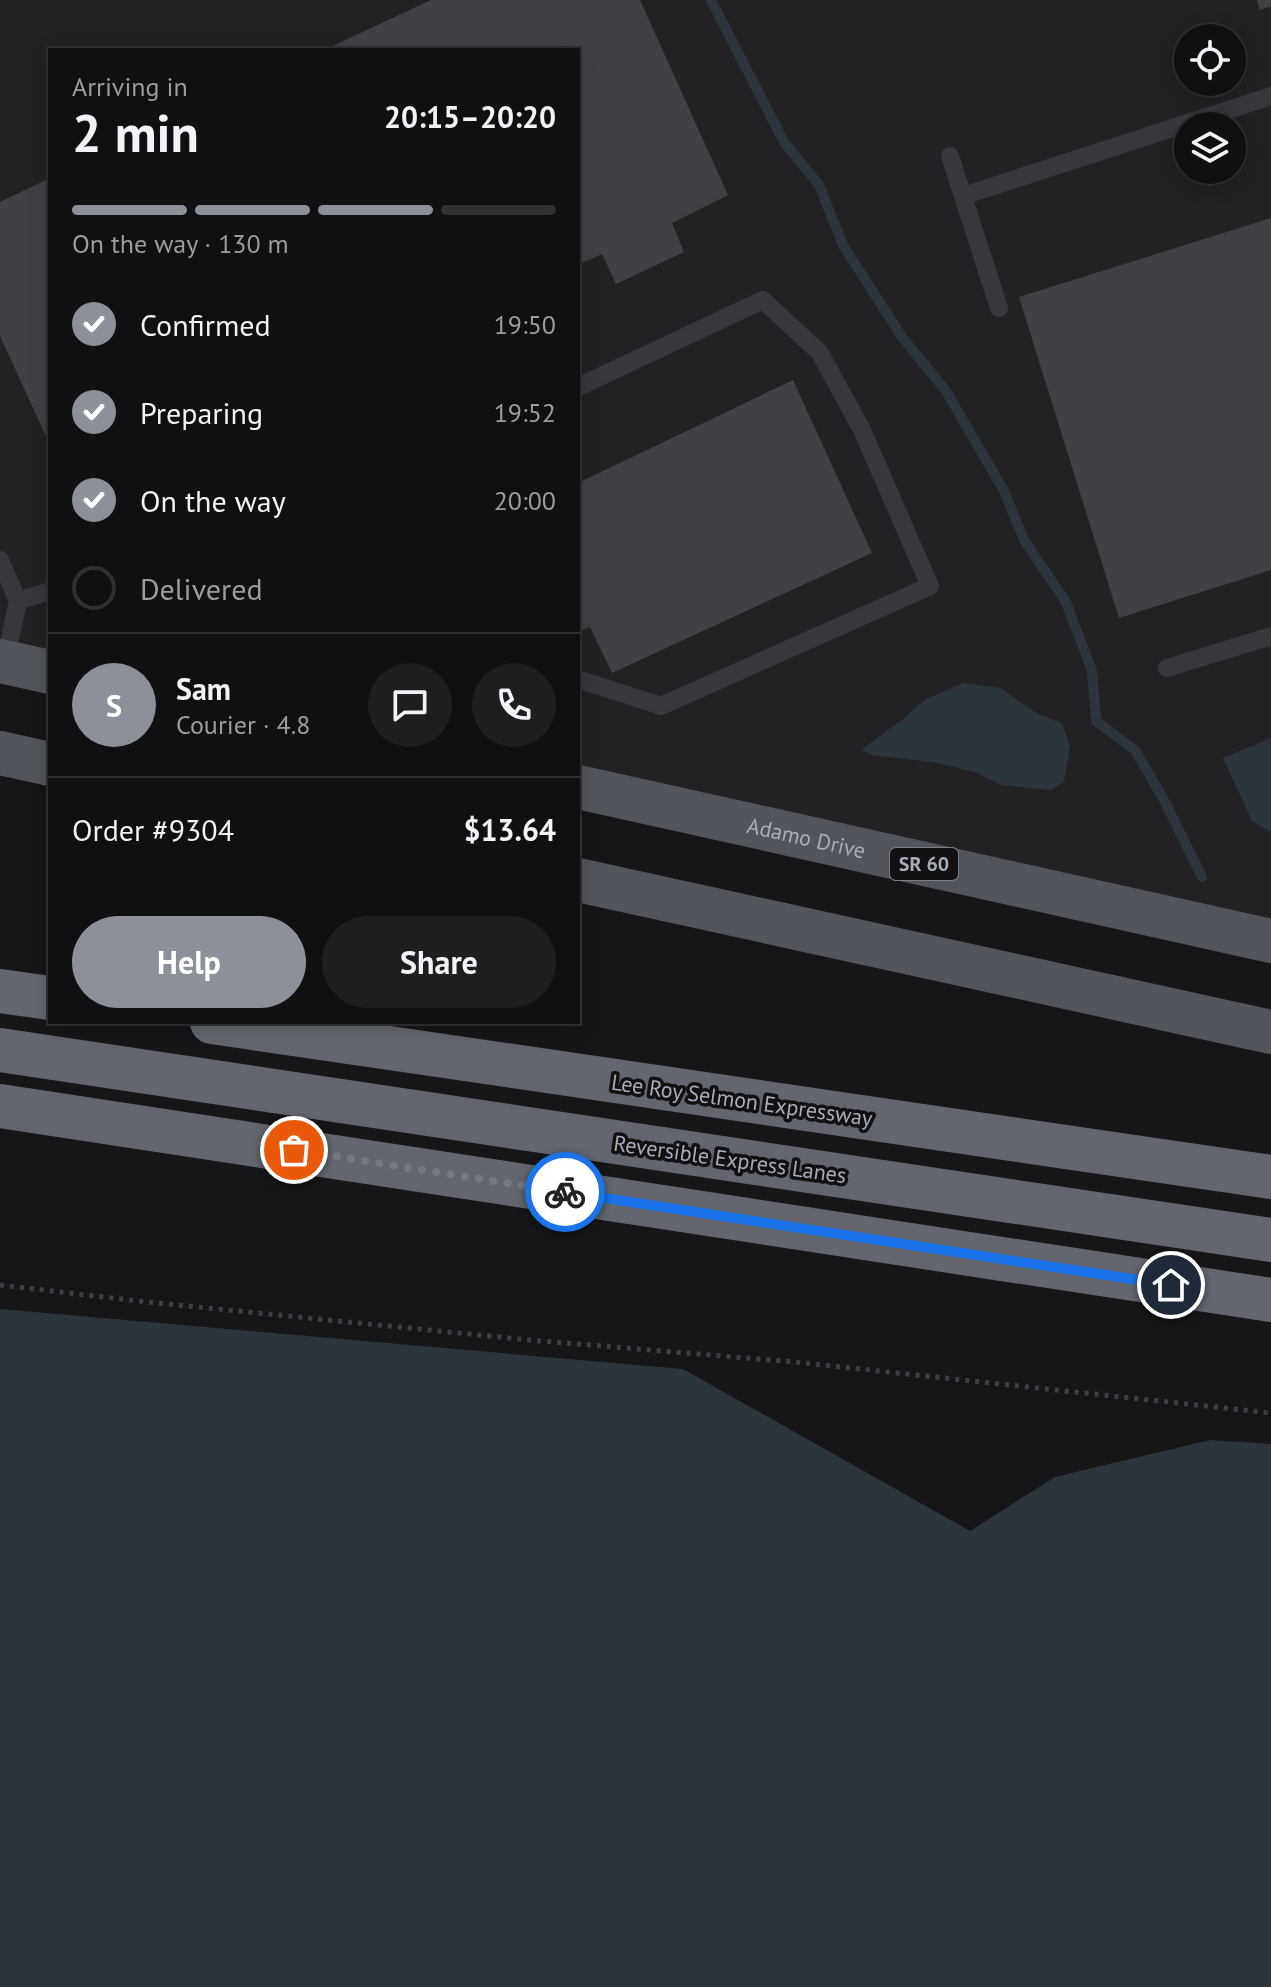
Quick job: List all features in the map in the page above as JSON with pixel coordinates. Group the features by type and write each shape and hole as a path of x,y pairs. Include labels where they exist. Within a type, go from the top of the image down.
{"highway":[{"path":"0,991 48,998"},
{"name":"Lee Roy Selmon Expressway","path":"226,1024 1271,1177"},
{"name":"Reversible Express Lanes","path":"0,1050 1271,1240"},
{"path":"0,1106 1271,1300"},
{"path":"0,1120 89,1120"}],"main road":[{"path":"2,669 48,672"},
{"path":"0,753 48,764"},
{"name":"Adamo Drive","path":"580,787 1271,941"},
{"path":"580,880 1271,1032"}],"lane":[{"path":"963,196 1271,96"},
{"path":"950,156 999,308"},
{"path":"580,386 763,300 820,353 862,430 930,586 661,706 580,680"},
{"path":"0,560 18,601 2,669"},
{"path":"18,601 48,592"},
{"path":"1167,668 1271,636"}],"path":[{"path":"0,1285 529,1340 795,1362 1271,1413"}],"shaded area":[{"path":"0,0 1271,0 1271,950 580,779 580,48 48,48 48,660 0,648"},
{"path":"963,683 1000,688 1038,714 1062,723 1070,746 1064,782 1050,790 1001,785 975,772 938,763 872,755 861,750 926,699"},
{"path":"1271,738 1271,832 1252,821 1223,758"},
{"path":"0,1309 683,1369 970,1531 1055,1477 1210,1440 1271,1444 1271,1987 0,1987"}],"building":[{"path":"431,0 640,0 728,195 672,223 684,252 616,284 602,254 580,264 580,48 328,48"},
{"path":"1257,0 1271,0 1271,6 1260,10"},
{"path":"48,179 48,441 0,336 0,202"},
{"path":"1271,218 1271,570 1119,618 1019,297"},
{"path":"793,380 872,553 612,673 590,627 580,631 580,482"}],"waterway":[{"path":"711,0 784,142 819,185 843,245 902,337 946,391 1004,491 1024,540 1066,602 1092,671 1096,721 1135,750 1202,877"}],"way so far":[{"path":"294,1150 565,1192"}],"route":[{"path":"565,1192 1171,1285"}]}
